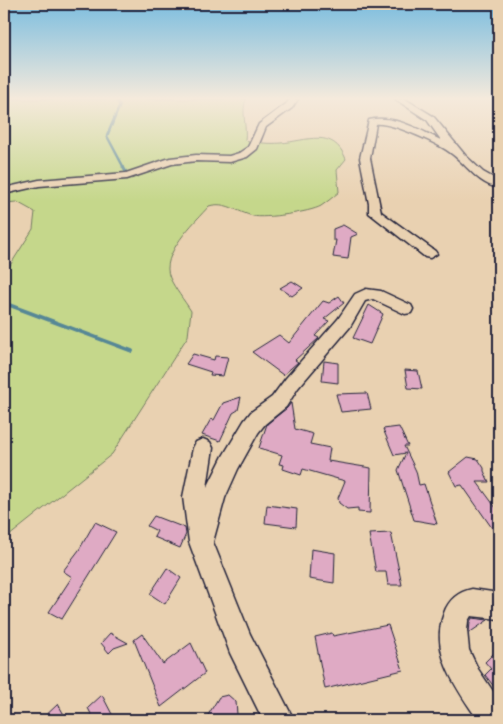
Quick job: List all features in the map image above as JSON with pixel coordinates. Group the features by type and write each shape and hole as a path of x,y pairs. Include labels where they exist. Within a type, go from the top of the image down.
{"street":[{"path":"4,190 55,181 127,176 170,161 196,158 230,159 244,155 252,150 259,133"},
{"path":"370,133 365,158 375,204 375,213 379,218 430,254"},
{"path":"417,133 455,150"},
{"path":"442,133 455,150 479,174 499,185"},
{"path":"201,542 214,496 251,427 258,418 279,402 298,376 344,324 360,298 366,294 376,294 405,309"},
{"path":"204,448 194,497 201,542 240,643 279,720"},
{"path":"495,720 460,665 454,645 453,627 454,616 470,602 499,606"}],"green space":[{"path":"4,133 245,133 245,140 258,143 281,143 318,138 334,143 346,159 337,170 339,192 316,208 308,211 259,217 226,206 215,205 209,206 195,221 174,249 169,259 168,269 172,282 191,311 188,336 112,454 4,540 4,275 33,229 35,212 17,202 4,203"}],"building":[{"path":"343,225 358,234 351,237 348,259 333,257 336,240 333,240 333,229"},
{"path":"292,281 303,288 292,296 280,288"},
{"path":"339,296 344,303 324,319 329,321 315,336 319,338 295,360 298,362 283,375 252,352 279,335 289,343 323,301 329,303"},
{"path":"369,305 383,314 370,344 353,338"},
{"path":"193,354 214,360 215,356 228,357 223,376 210,375 211,372 186,364"},
{"path":"324,361 338,363 338,383 322,381"},
{"path":"405,370 418,371 422,389 408,388"},
{"path":"367,393 371,409 341,412 336,394"},
{"path":"241,397 238,410 233,413 220,441 202,435 211,419 214,420 223,403"},
{"path":"291,403 295,429 313,434 310,444 330,448 328,461 371,468 370,513 358,512 358,508 347,509 339,503 338,498 345,481 303,469 301,475 283,469 284,465 279,464 282,455 259,448 267,424"},
{"path":"399,427 408,446 404,446 416,471 419,485 424,484 437,524 414,520 398,470 406,453 394,455 383,429"},
{"path":"468,457 478,459 484,468 489,482 477,482 499,512 499,538 462,485 456,486 449,472"},
{"path":"267,505 297,509 296,527 265,523"},
{"path":"154,516 185,528 186,534 180,548 154,537 157,531 147,526"},
{"path":"95,522 116,532 62,619 49,612 72,577 63,571 79,550"},
{"path":"391,533 402,585 388,585 386,572 376,572 369,534"},
{"path":"311,549 335,553 334,583 309,579"},
{"path":"167,568 181,578 165,604 150,594"},
{"path":"472,618 488,620 469,633"},
{"path":"388,625 403,670 325,689 315,637 332,633 333,636"},
{"path":"110,633 128,643 114,648 109,653 101,643"},
{"path":"142,634 163,664 191,643 205,673 161,707 134,640"},
{"path":"499,648 499,693 485,675 491,669 485,662"},
{"path":"102,695 115,720 94,720 88,708"},
{"path":"228,695 236,702 237,714 234,720 205,720 219,697"},
{"path":"58,704 67,720 41,720"}],"waterway":[{"path":"108,133 107,136 124,168"},
{"path":"123,167 126,172"},
{"path":"4,303 132,351"}]}
